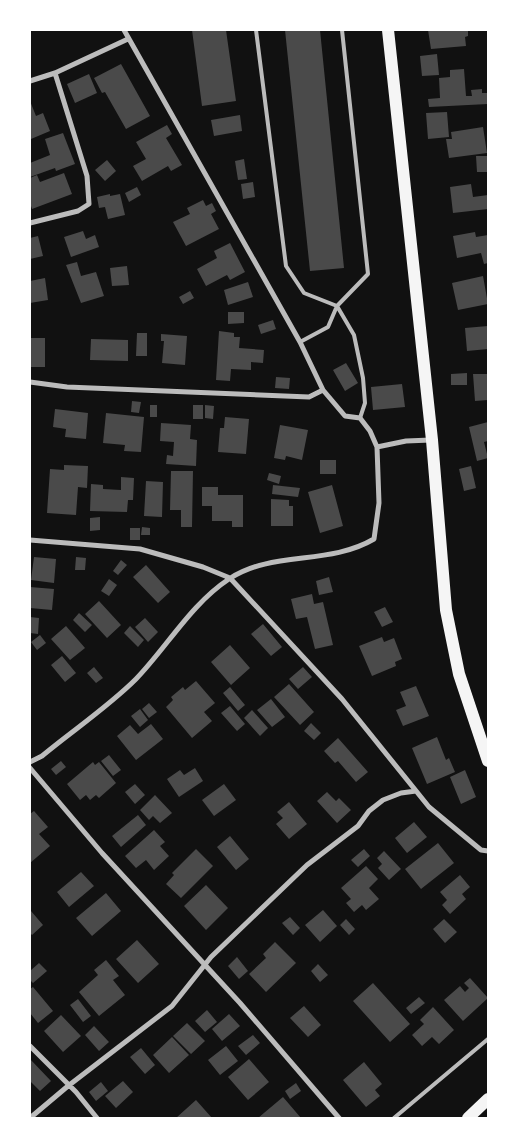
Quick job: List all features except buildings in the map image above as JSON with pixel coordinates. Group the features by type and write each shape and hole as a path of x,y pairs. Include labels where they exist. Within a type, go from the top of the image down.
{"main road":[{"path":"388,30 432,440 446,610 460,674 488,761"},
{"path":"468,1118 488,1099"}],"street":[{"path":"30,762 42,756 135,680 209,595 230,578 272,561 302,559 356,550 374,539 379,504 377,447 370,431 360,418 346,416 323,390 300,342 124,30"},
{"path":"30,81 55,73 128,39"},
{"path":"30,223 78,212 89,204 87,176 55,73"},
{"path":"30,382 67,387 309,397 323,390"},
{"path":"377,447 406,441 432,440"},
{"path":"30,540 140,550 204,566 230,578 342,699 429,807 481,850 488,851"},
{"path":"30,768 102,853 240,1003 339,1118"},
{"path":"30,1118 68,1086 172,1006 204,966 275,895 308,865 358,826 368,811 382,800 401,793 416,791"},
{"path":"30,1046 76,1092 97,1118"}],"lane":[{"path":"256,30 286,266 304,293 337,306 354,335 363,378 365,403 360,418"},
{"path":"300,342 328,328 337,306 368,274 342,30"},
{"path":"394,1118 488,1039"}]}
